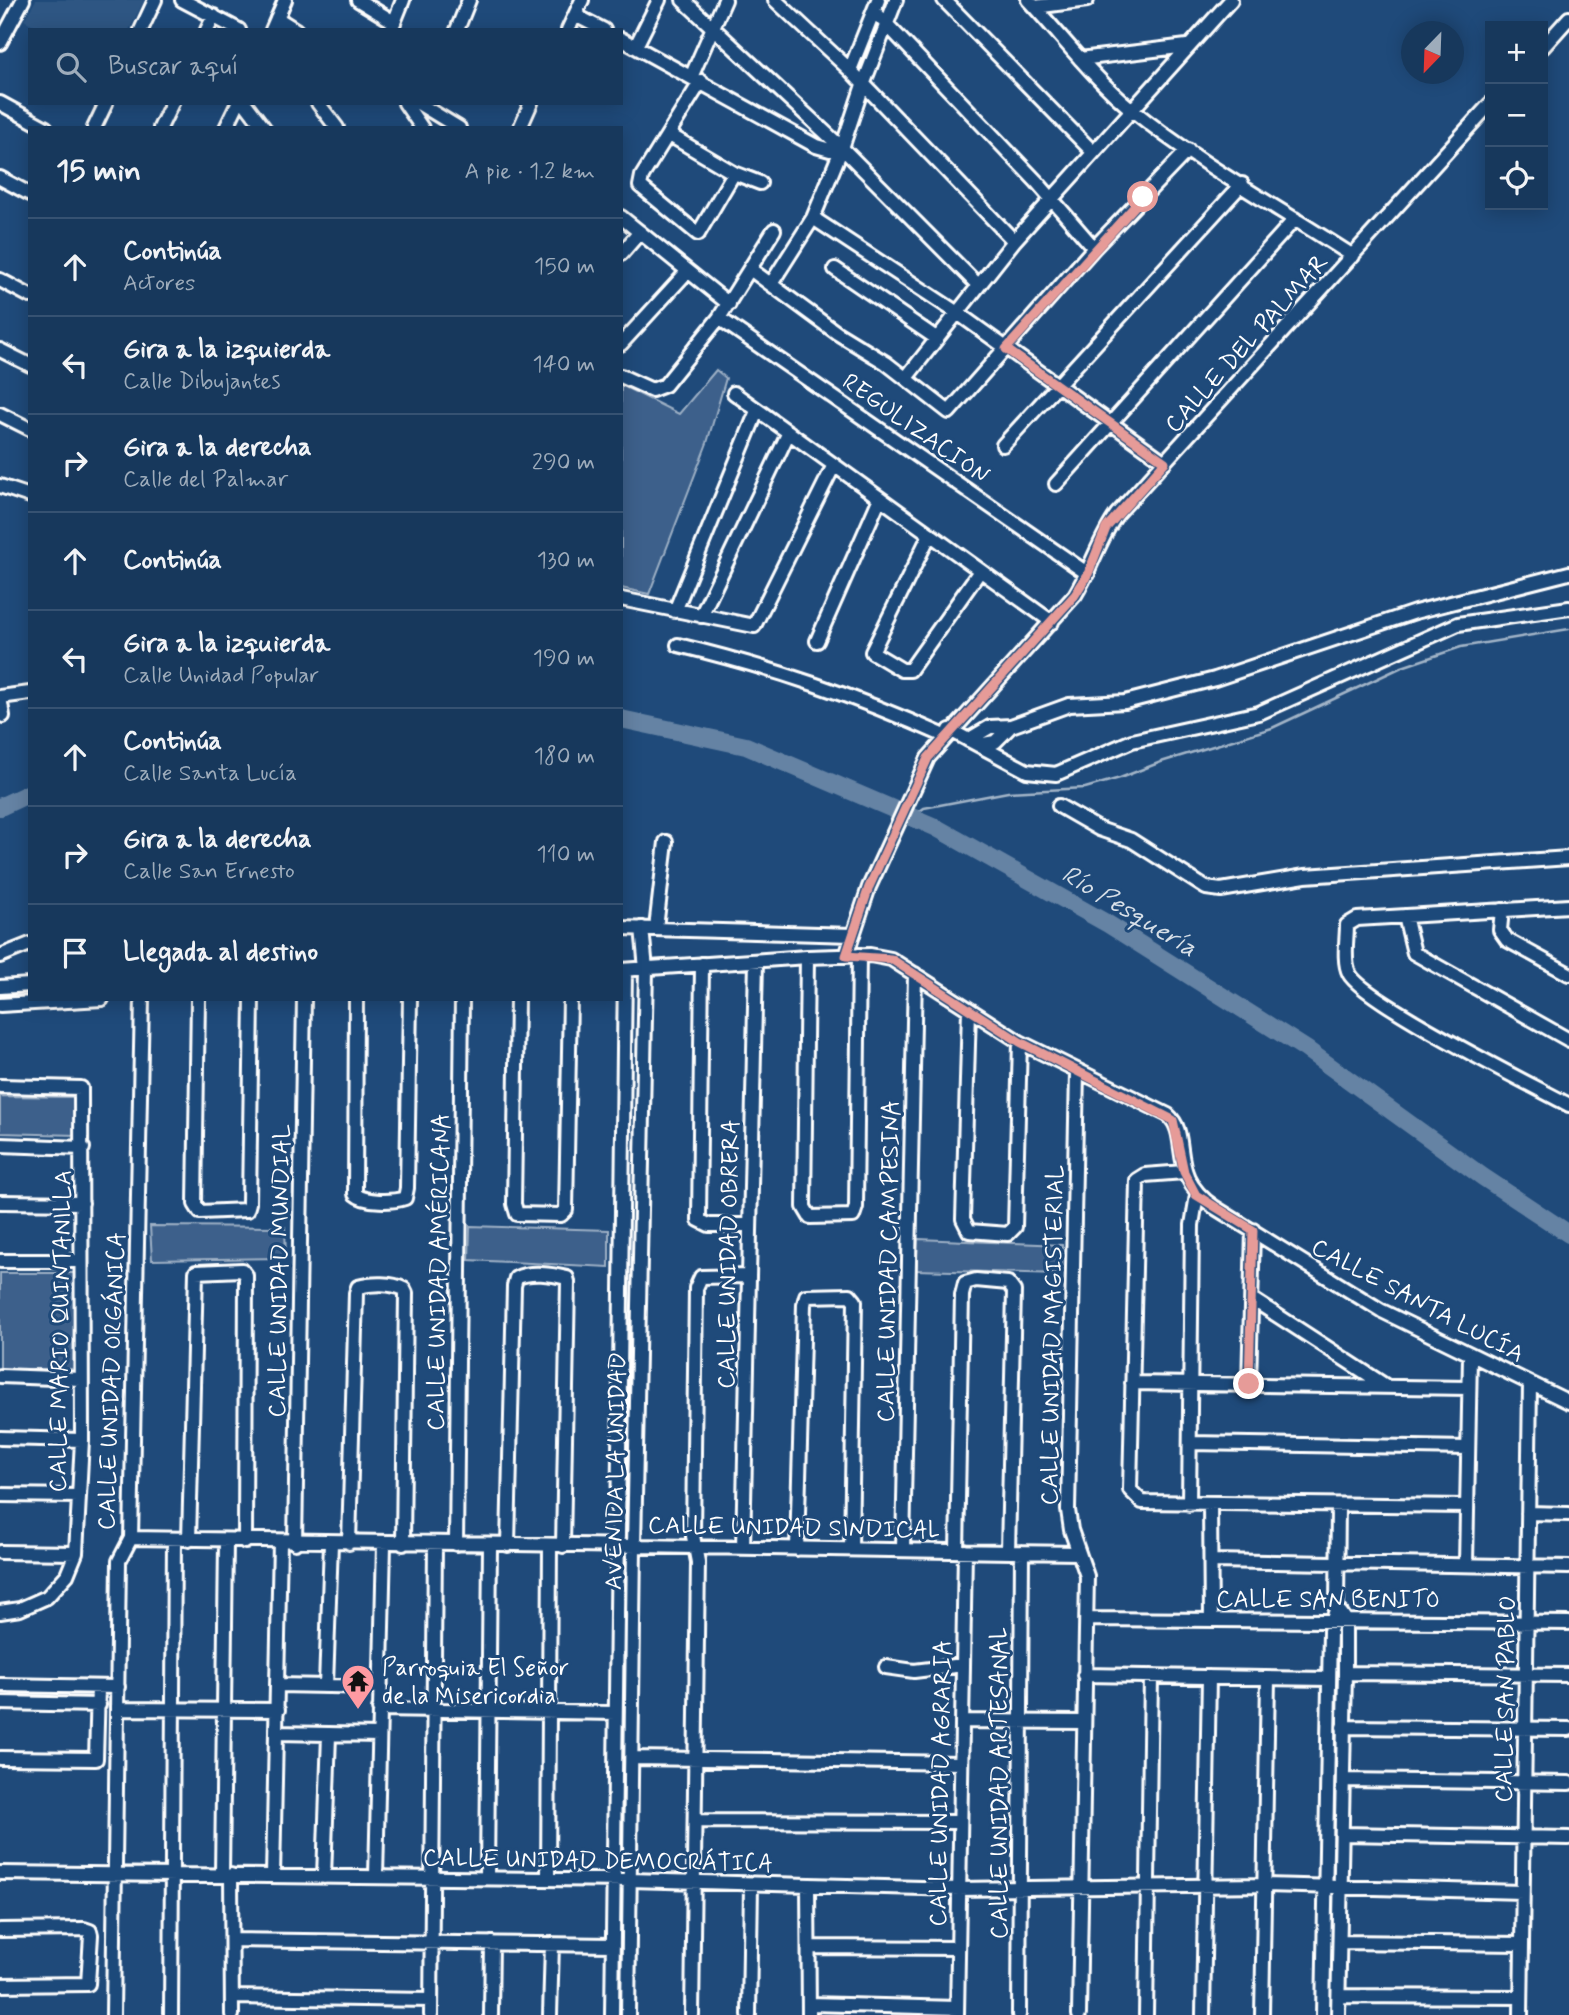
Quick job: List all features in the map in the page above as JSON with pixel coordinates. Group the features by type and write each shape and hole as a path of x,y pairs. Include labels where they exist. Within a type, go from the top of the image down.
{"street":[{"path":"0,43 23,0"},
{"path":"142,28 155,0"},
{"path":"182,0 235,28"},
{"path":"274,24 285,0"},
{"path":"358,0 393,26 403,0"},
{"path":"458,28 469,0"},
{"path":"569,28 582,0"},
{"path":"636,46 659,0"},
{"path":"683,0 842,148 978,285"},
{"path":"726,0 712,26 696,78 668,134 642,176 640,186 694,232 703,229 734,173"},
{"path":"775,0 850,71 1014,241"},
{"path":"771,284 813,218 842,148 896,0"},
{"path":"944,0 1093,152"},
{"path":"1032,4 1087,0"},
{"path":"906,378 1014,241 1231,0"},
{"path":"1032,4 1080,59 1131,109 1188,150 1353,256"},
{"path":"850,71 876,6"},
{"path":"876,6 887,24 1094,248"},
{"path":"575,15 600,28"},
{"path":"208,28 214,16"},
{"path":"1548,41 1569,18"},
{"path":"623,39 816,146 830,150 842,148"},
{"path":"1080,59 1187,46"},
{"path":"0,103 42,126"},
{"path":"95,126 105,105"},
{"path":"161,126 171,105"},
{"path":"227,126 237,105"},
{"path":"247,105 262,126"},
{"path":"320,105 335,126"},
{"path":"406,105 421,126"},
{"path":"421,105 456,126"},
{"path":"521,126 530,105"},
{"name":"CALLE DEL PALMAR","path":"846,956 869,887 915,781 947,733 1052,622 1088,574 1106,528 1485,110"},
{"path":"668,134 734,173 760,183"},
{"path":"750,269 837,333 906,378 949,412 1094,248 1188,150"},
{"path":"0,178 28,193"},
{"path":"1003,445 1242,184"},
{"path":"813,218 956,312 1165,462"},
{"path":"623,219 729,304"},
{"path":"1056,484 1295,219"},
{"path":"623,377 643,387 658,390 665,385 729,304 774,230"},
{"path":"623,252 640,232"},
{"path":"835,269 936,338"},
{"path":"623,342 687,272"},
{"path":"0,280 28,295"},
{"name":"REGULIZACION","path":"719,318 1088,574"},
{"path":"0,350 28,364"},
{"path":"734,393 1052,622"},
{"path":"675,611 757,411"},
{"path":"0,414 28,428"},
{"path":"701,616 789,432"},
{"path":"623,599 754,626 834,465"},
{"path":"0,486 28,495"},
{"path":"817,641 880,498"},
{"path":"930,534 872,652 901,670 909,670 980,571"},
{"path":"973,743 995,741 1011,726 1069,705 1125,702 1182,688 1415,612 1569,573"},
{"path":"678,645 769,667 973,743 1027,771 1056,774 1132,741 1259,713 1458,624 1569,608"},
{"path":"3,716 0,697 28,693"},
{"path":"1059,806 1099,829 1131,840 1206,888 1221,890 1305,876 1569,858"},
{"path":"656,928 666,842"},
{"path":"1569,906 1357,919 1349,922 1350,975 1391,1007 1569,1105"},
{"path":"1502,910 1500,930 1507,940 1569,974"},
{"path":"1405,916 1413,953 1569,1040"},
{"path":"623,928 852,935"},
{"name":"AVENIDA LA UNIDAD","path":"628,2015 646,969 642,928"},
{"path":"782,933 782,959"},
{"path":"0,956 28,945"},
{"path":"623,970 807,957 859,956 891,959 1020,1042 1173,1120 1184,1172 1196,1195 1192,1225 1189,1504"},
{"path":"807,957 804,1207 810,1217 844,1218 853,1216 856,1207 859,956"},
{"name":"CALLE UNIDAD OBRERA","path":"743,1548 755,961"},
{"path":"702,964 698,1213 702,1223 749,1225"},
{"name":"CALLE UNIDAD CAMPESINA","path":"903,1549 915,974"},
{"path":"0,987 28,985"},
{"path":"0,997 35,1003"},
{"path":"0,1005 68,1001"},
{"name":"CALLE UNIDAD ORGÁNICA","path":"113,2015 119,1561 131,1538 142,1001"},
{"path":"198,1001 197,1210 240,1213 249,1207 252,1001"},
{"name":"CALLE UNIDAD MUNDIAL","path":"296,1543 304,1001"},
{"path":"356,1001 355,1189 360,1198 397,1200 405,1198 407,1188 410,1001"},
{"name":"CALLE UNIDAD AMÉRICANA","path":"456,1545 462,1001"},
{"path":"517,1001 515,1210 520,1216 557,1216 565,1213 567,1205 570,1001"},
{"name":"AVENIDA LA UNIDAD","path":"612,2015 623,1001"},
{"path":"969,1010 963,1219 969,1231 1003,1234 1013,1232 1020,1042"},
{"name":"CALLE UNIDAD MAGISTERIAL","path":"1077,1072 1068,1510 1087,1576 1079,2015"},
{"name":"CALLE MARIO QUINTANILLA","path":"0,1086 81,1088 83,1148 82,1440 76,1553 67,1575 47,1597 20,1609 0,1612"},
{"path":"0,1145 83,1148"},
{"path":"1184,1172 1145,1175 1139,1177 1136,1185 1130,1490 1142,1502 1467,1506"},
{"name":"CALLE SANTA LUCÍA","path":"1196,1195 1341,1288 1470,1356 1569,1402"},
{"path":"0,1202 82,1203"},
{"path":"1249,1384 1253,1230"},
{"path":"0,1261 81,1261"},
{"path":"188,1540 197,1271 242,1270 246,1275 245,1542"},
{"path":"508,1545 514,1282 524,1275 568,1278 550,1713 548,1879"},
{"path":"692,2015 698,1562 693,1536 696,1289 701,1277 747,1276"},
{"name":"CALLE UNIDAD AGRARIA","path":"957,2012 963,1665 962,1295 965,1283 976,1280 1009,1283 1013,1287 1015,1297 1015,1552"},
{"path":"349,1543 358,1287 397,1286 404,1289 403,1544"},
{"path":"797,1549 804,1304 809,1294 844,1294 854,1297 851,1549"},
{"path":"1252,1299 1387,1387"},
{"path":"1466,1564 1470,1356"},
{"path":"0,1376 81,1379"},
{"path":"1132,1383 1469,1388"},
{"name":"CALLE SAN PABLO","path":"1521,2015 1530,1384"},
{"path":"0,1438 82,1440"},
{"path":"1190,1443 1468,1448"},
{"path":"0,1495 79,1496"},
{"path":"1210,1504 1210,1620"},
{"path":"1323,2015 1328,1679 1331,1619 1337,1606 1338,1505"},
{"path":"1528,1513 1569,1514"},
{"name":"CALLE UNIDAD SINDICAL","path":"131,1538 226,1542 1079,1553"},
{"path":"171,2015 174,1539"},
{"path":"226,1542 224,1710 227,1875 233,1940 232,2015"},
{"path":"274,1876 280,1542"},
{"path":"326,1685 331,1543"},
{"path":"376,1877 384,1544"},
{"path":"431,2015 435,1544"},
{"path":"486,1878 490,1545"},
{"path":"0,1552 76,1553"},
{"name":"CALLE UNIDAD ARTESANAL","path":"1015,1552 1021,1721 1018,2015"},
{"path":"1212,1561 1569,1567"},
{"path":"1337,1606 1345,1619 1338,2015"},
{"name":"CALLE SAN BENITO","path":"1087,1619 1345,1619 1569,1623"},
{"path":"886,1667 914,1671 963,1665"},
{"path":"1345,1673 1569,1675"},
{"path":"1084,1675 1328,1679"},
{"path":"1146,2015 1151,1676"},
{"path":"1203,2015 1209,1677"},
{"path":"1262,2015 1268,1679"},
{"path":"0,1685 118,1687"},
{"path":"278,1685 379,1686"},
{"path":"0,1758 95,1759 98,1687"},
{"path":"0,1703 99,1705"},
{"path":"118,1709 278,1710"},
{"path":"379,1709 615,1713"},
{"path":"962,1721 1083,1722"},
{"path":"1343,1727 1569,1728"},
{"path":"277,1733 379,1735"},
{"path":"324,1877 329,1735"},
{"path":"633,1758 961,1763"},
{"path":"1343,1780 1569,1783"},
{"path":"695,1821 960,1822"},
{"path":"1342,1834 1569,1838"},
{"name":"CALLE UNIDAD DEMOCRÁTICA","path":"0,1873 630,1880 959,1888 1265,1885 1522,1892"},
{"path":"749,2015 751,1885"},
{"path":"808,1885 810,2010 957,2012"},
{"path":"0,1930 90,1931 90,1983 85,1986 0,1985"},
{"path":"233,1940 613,1945"},
{"path":"1341,1942 1522,1944"},
{"path":"491,2015 492,1943"},
{"path":"550,2015 552,1944"},
{"path":"811,1947 958,1948"},
{"path":"1339,1996 1521,1997"},
{"path":"232,1997 431,2000"}],"shaded area":[{"path":"36,0 144,0 130,28 38,28 24,20"},
{"path":"716,370 726,378 707,443 649,594 623,588 623,386 679,414"},
{"path":"0,1096 78,1097 77,1135 0,1133"},
{"path":"150,1226 285,1227 286,1258 152,1260"},
{"path":"470,1226 609,1230 609,1267 469,1260"},
{"path":"918,1239 1062,1245 1061,1274 916,1270"},
{"path":"0,1273 75,1273 73,1369 0,1369"}],"waterway":[{"path":"912,817 924,808 1008,792 1085,788 1120,778 1161,762 1272,728 1402,667 1461,647 1569,629"},
{"name":"Río Pesquería","path":"623,719 746,746 935,827 1108,924 1306,1049 1483,1177 1569,1234"},
{"name":"Río Pesquería","path":"0,807 28,794"}],"place":[{"name":"Parroquia El Señor de la Misericordia","path":"358,1711"}],"route":[{"path":"1143,197 1094,248 1006,349 1165,462 1106,528 1088,574 1075,595 944,736 928,758 915,781 869,887 846,956 870,955 891,959 1020,1042 1168,1115 1173,1120 1184,1172 1196,1195 1253,1230 1249,1384"}]}
